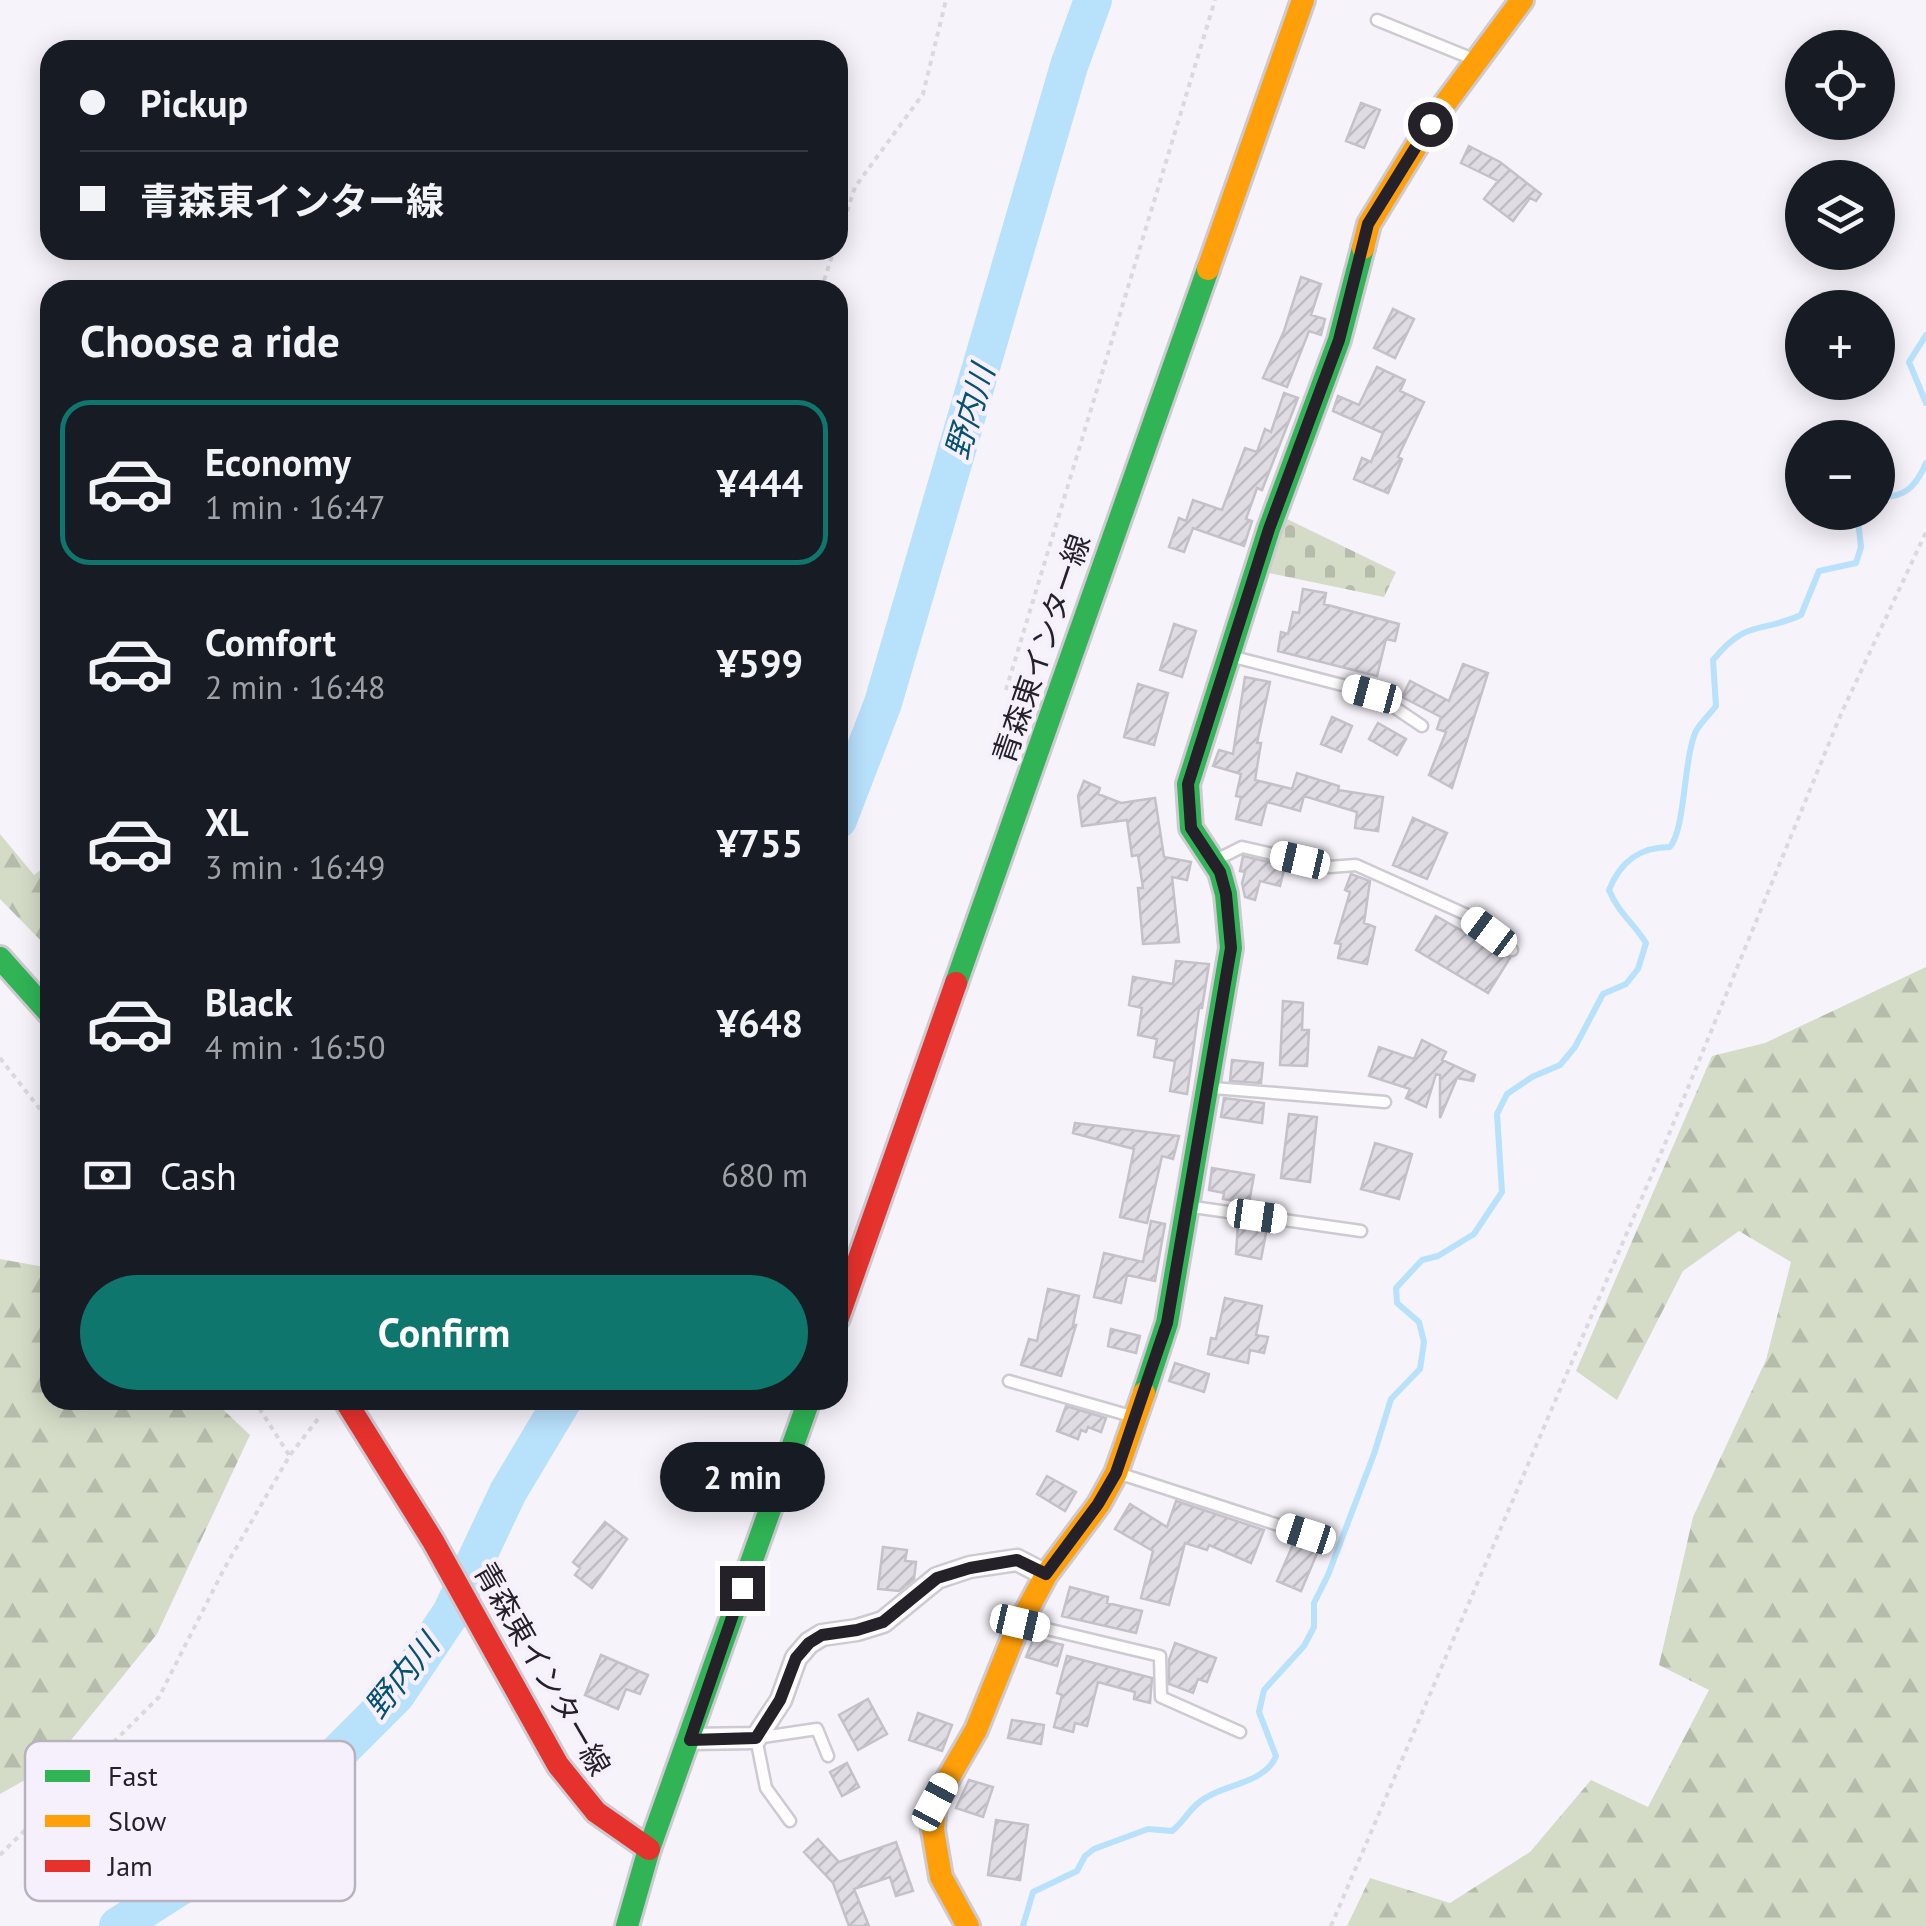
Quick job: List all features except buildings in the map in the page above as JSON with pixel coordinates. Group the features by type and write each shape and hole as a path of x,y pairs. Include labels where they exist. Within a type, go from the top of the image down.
{"main road":[{"name":"青森東インター線","path":"848,1290 1303,0"},
{"path":"968,1926 941,1876 933,1830 935,1802 976,1730 1020,1623 1046,1574 1116,1473 1167,1323 1231,948 1226,894 1213,862 1191,828 1188,784 1269,529 1339,340 1368,224 1430,124 1522,0"},
{"path":"0,958 40,1003"},
{"name":"青森東インター線","path":"351,1410 433,1541 558,1765 584,1800 608,1822 649,1848"},
{"path":"626,1926 649,1848 805,1410"}],"street":[{"path":"690,1740 756,1738 780,1700 796,1658 809,1643 822,1635 883,1622 937,1578 1017,1560 1046,1574"}],"lane":[{"path":"1376,20 1477,60"},
{"path":"1229,656 1372,694 1422,726"},
{"path":"1213,862 1242,848 1329,867 1356,865 1465,914 1512,950"},
{"path":"1207,1088 1385,1102"},
{"path":"1187,1206 1362,1231"},
{"path":"1009,1381 1136,1417"},
{"path":"1116,1473 1306,1534"},
{"path":"1020,1623 1160,1656 1162,1697 1240,1732"},
{"path":"790,1821 766,1788 756,1738 816,1729 828,1756"}],"path":[{"path":"848,209 855,187 923,94 946,0"},
{"path":"1006,690 1215,0"},
{"path":"1331,1926 1667,1139 1841,714 1926,532"},
{"path":"0,1058 40,1109"},
{"path":"261,1410 290,1455"},
{"path":"115,1741 159,1698 224,1570 290,1455 322,1414"},
{"path":"0,1855 25,1830"}],"green space":[{"path":"1285,518 1396,572 1384,597 1264,572"},
{"path":"0,834 34,875 40,870 40,940 0,899"},
{"path":"1926,967 1926,1926 1347,1926 1370,1878 1450,1903 1530,1852 1591,1780 1648,1807 1709,1690 1659,1665 1693,1517 1766,1360 1791,1262 1739,1231 1683,1271 1617,1400 1576,1371 1712,1056 1765,1043"},
{"path":"0,1259 40,1266 40,1410 224,1410 250,1435 157,1634 70,1741 25,1741 25,1780 0,1794"}],"waterway":[{"name":"野内川","path":"848,794 883,703 1069,66 1093,0"},
{"path":"1926,335 1909,362 1926,403"},
{"path":"1895,495 1908,490 1926,463"},
{"path":"1023,1926 1033,1892 1077,1871 1094,1849 1148,1829 1172,1831 1201,1800 1255,1777 1271,1765 1276,1756 1259,1712 1264,1690 1304,1646 1314,1627 1314,1603 1374,1454 1391,1399 1420,1369 1424,1342 1419,1322 1397,1303 1396,1288 1422,1260 1438,1256 1474,1234 1502,1192 1497,1114 1507,1094 1560,1065 1575,1047 1603,994 1626,984 1638,969 1646,943 1609,890 1632,858 1670,847 1675,837 1692,743 1698,728 1716,706 1713,660 1745,632 1801,615 1819,571 1856,563 1861,547 1859,530"},
{"name":"野内川","path":"350,1741 396,1695 451,1613 508,1492 557,1410"},
{"name":"野内川","path":"118,1926 157,1901"}],"traffic: fast":[{"path":"1144,1393 1167,1323 1231,948 1226,894 1220,872 1191,828 1188,784 1269,529 1339,340 1363,248"},
{"path":"956,983 1208,269"},
{"path":"0,958 40,1003"},
{"path":"649,1849 805,1410"},
{"path":"627,1926 649,1849"}],"traffic: slow":[{"path":"1208,269 1303,0"},
{"path":"1363,248 1369,224 1430,124 1522,0"},
{"path":"968,1926 941,1877 933,1830 935,1801 976,1730 1015,1633 1046,1575 1099,1504 1116,1473 1144,1393"}],"traffic: jam":[{"path":"848,1290 956,983"},
{"path":"351,1410 433,1541 558,1765 596,1812 649,1849"}],"route":[{"path":"742,1588 690,1740 756,1738 780,1700 796,1658 809,1643 822,1635 883,1622 937,1578 1017,1560 1046,1574 1116,1473 1167,1323 1231,948 1226,894 1220,872 1191,828 1188,784 1269,529 1339,340 1368,224 1430,124"}]}
